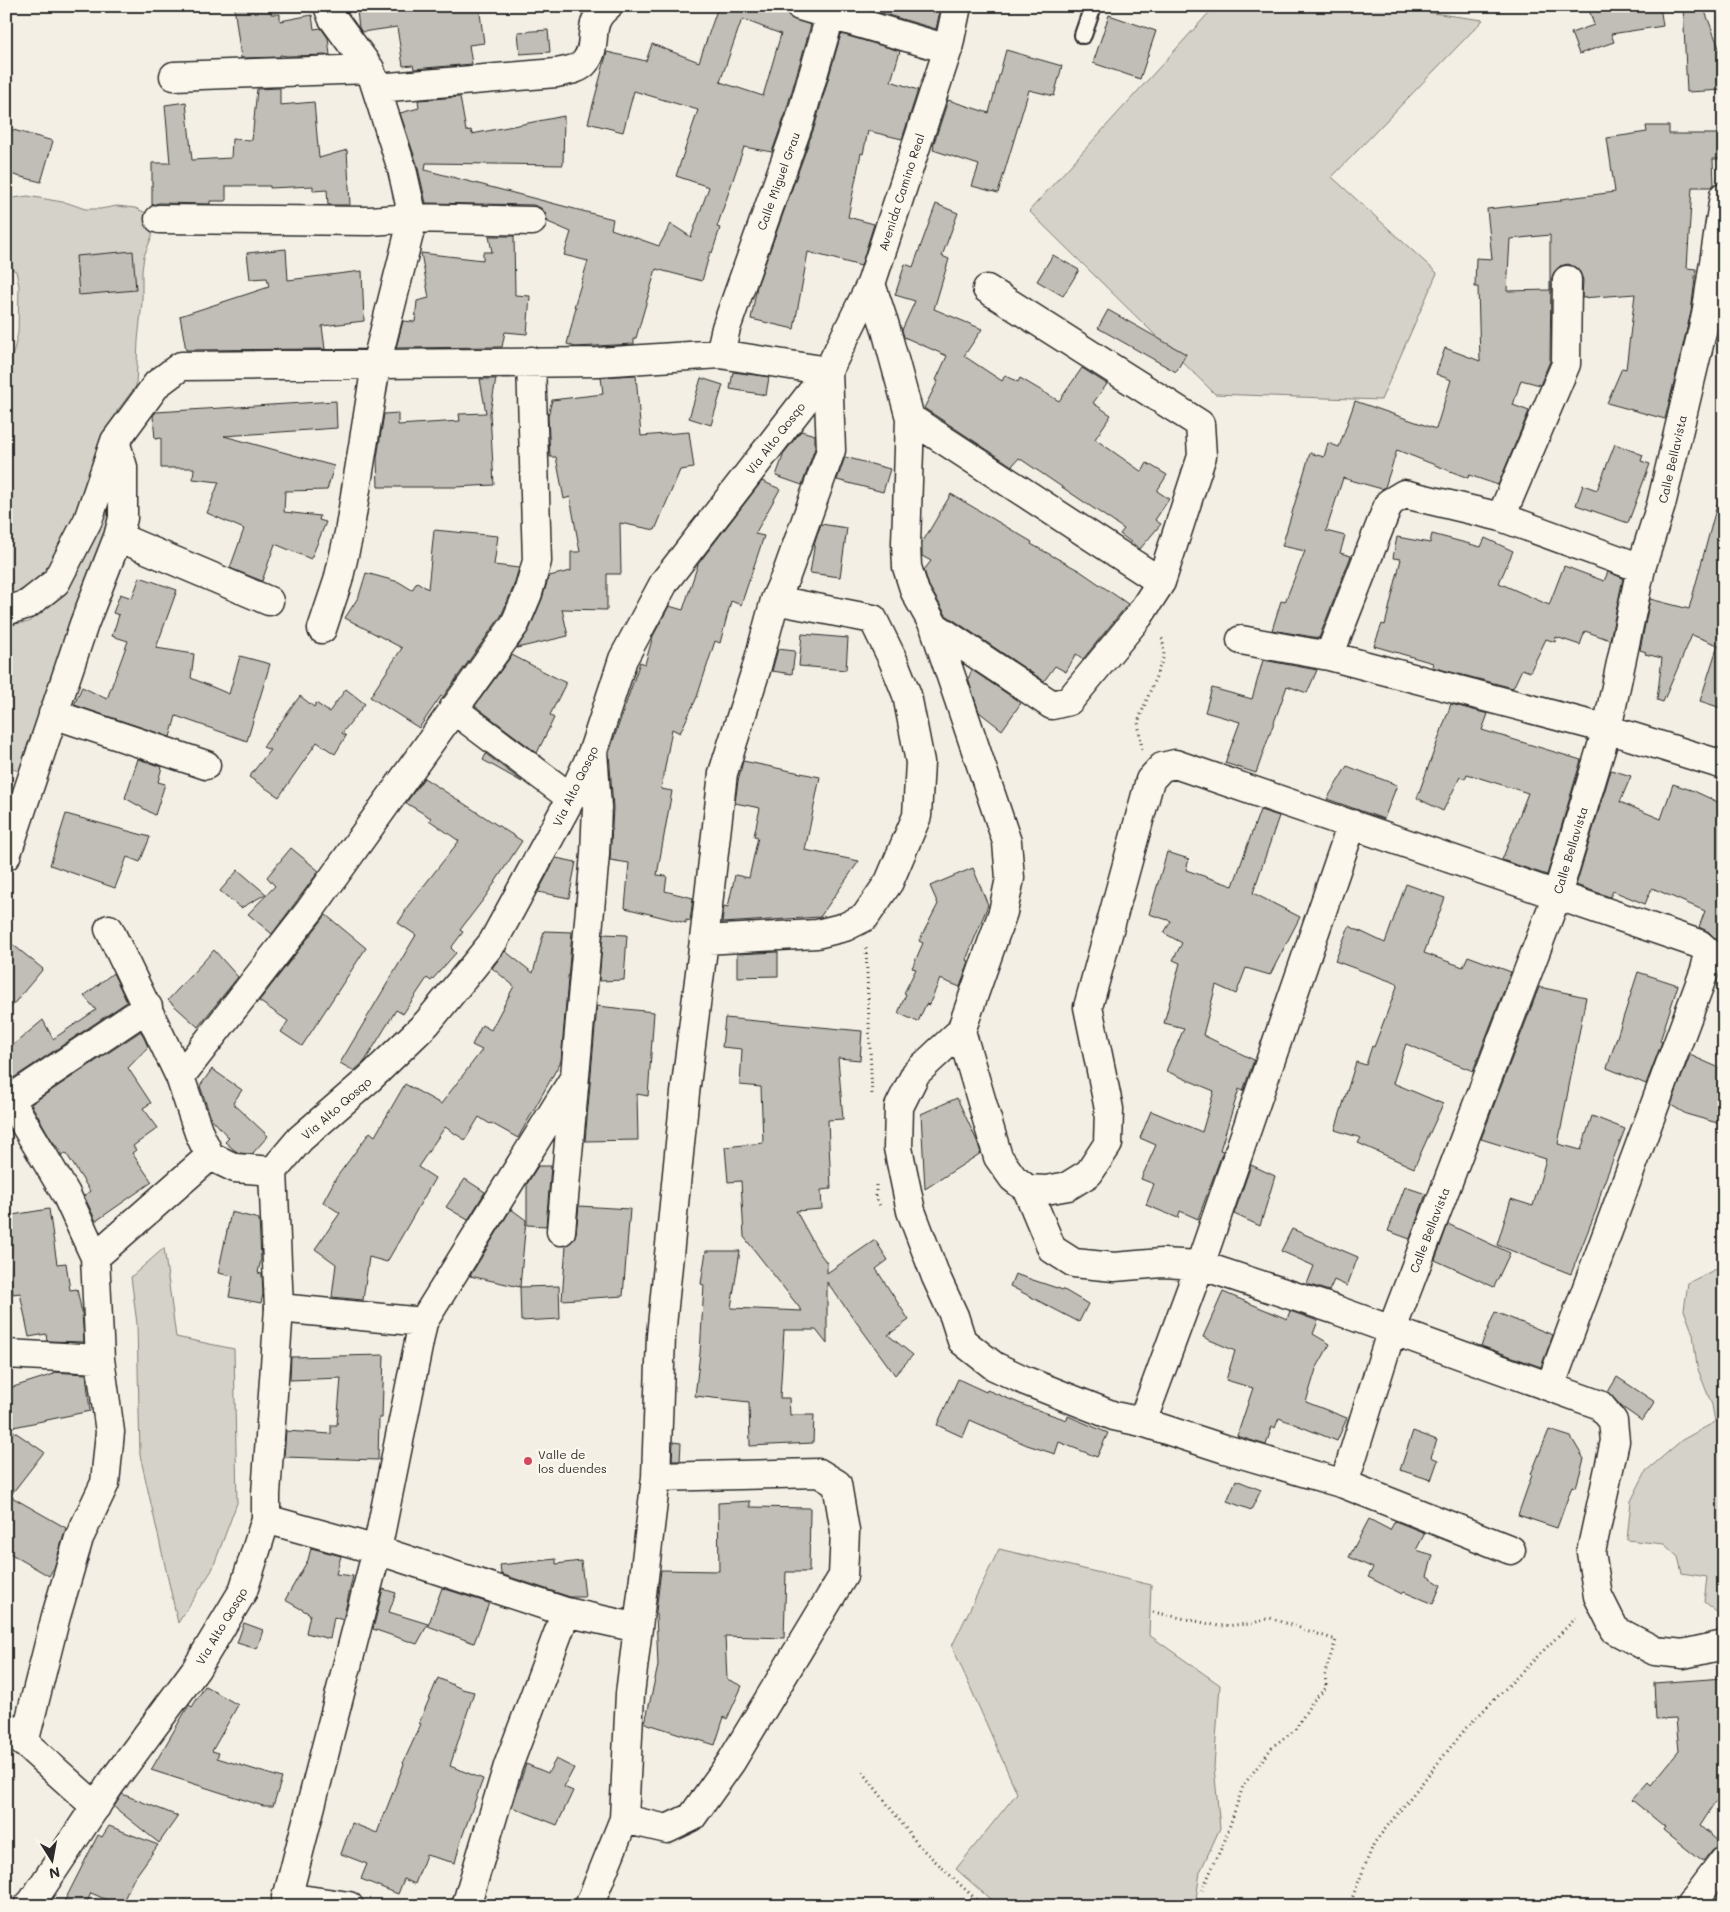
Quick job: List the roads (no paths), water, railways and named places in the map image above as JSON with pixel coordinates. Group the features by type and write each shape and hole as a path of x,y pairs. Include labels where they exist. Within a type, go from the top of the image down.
{"street":[{"path":"322,629 338,581 349,533 376,365 413,218 402,169 373,79 332,17 328,6"},
{"path":"174,76 373,79 556,73 574,69 585,63 590,53 594,24 599,13 608,6"},
{"path":"800,6 832,10 948,49"},
{"name":"Avenida Camino Real","path":"828,371 871,284 948,49 957,6"},
{"name":"Calle Miguel Grau","path":"720,354 726,328 800,120 832,10"},
{"name":"Calle Bellavista","path":"1344,1484 1392,1329 1556,895 1607,729 1642,568 1661,505 1706,315 1724,196"},
{"path":"159,219 370,221 413,218 532,221"},
{"path":"1501,517 1566,364 1567,280"},
{"path":"871,284 885,326 910,418 907,567 915,592 934,626 1006,842 1010,878 1003,912 962,1031 916,1073 899,1107 898,1148 911,1211 954,1316 962,1341 994,1366 1026,1382 1114,1416 1142,1422 1344,1484 1511,1550"},
{"path":"934,626 1052,705 1069,701 1139,616 1161,582 1202,456 1200,424 987,289"},
{"path":"6,611 28,604 56,582 88,520 115,441 157,384 181,366 376,365 531,361 598,362 720,354 828,371 831,450 787,573 775,600 756,670 723,773 685,1093 662,1326 656,1477 630,1694 624,1819 589,1906"},
{"path":"180,1077 310,910 515,624 528,593 537,561 531,361"},
{"name":"Via Alto Qosqo","path":"28,1906 96,1806 196,1669 243,1592 266,1519 266,1494 279,1308 273,1172 300,1139 369,1079 427,1023 493,942 571,798 594,751 623,659 665,581 828,371"},
{"path":"910,418 1161,582"},
{"path":"6,856 84,624 118,537 123,518 123,467 115,441"},
{"path":"1329,656 1389,503 1404,494 1501,517 1642,568"},
{"path":"118,537 269,601"},
{"path":"704,940 817,934 845,927 865,917 889,882 918,816 920,762 907,695 893,660 873,619 775,600"},
{"path":"1240,640 1329,656 1607,729 1720,764 1724,762"},
{"path":"453,709 571,798"},
{"path":"54,714 206,765"},
{"path":"561,1231 595,854 597,807 594,751"},
{"path":"1027,1190 1046,1190 1068,1186 1089,1173 1108,1144 1109,1109 1088,1007 1150,780 1162,767 1175,764 1699,944 1709,954 1705,970 1550,1386"},
{"path":"1142,1422 1200,1265 1352,824"},
{"path":"109,929 180,1077 199,1133 210,1156 235,1168 273,1172"},
{"path":"96,1806 15,1734 56,1616 79,1538 105,1482 110,1432 100,1359 95,1257 66,1194 7,1098 148,1007"},
{"path":"962,1031 998,1157 1013,1178 1027,1190 1052,1249 1074,1264 1114,1267 1162,1263 1200,1265 1392,1329 1600,1405 1613,1421 1615,1440 1591,1552 1598,1596 1615,1630 1655,1651 1683,1654 1724,1645"},
{"path":"349,1906 286,1901 377,1550 423,1322 576,1074"},
{"path":"95,1257 210,1156"},
{"path":"279,1308 423,1322"},
{"path":"6,1354 100,1359"},
{"path":"624,1819 667,1829 692,1817 731,1762 843,1576 845,1531 837,1484 819,1473 656,1477"},
{"path":"266,1519 377,1550 566,1612 638,1628"},
{"path":"466,1906 508,1766 566,1612"},
{"path":"1690,1906 1724,1861"}],"lane":[{"path":"1083,35 1093,6"}],"place":[{"name":"Valle de los duendes","path":"528,1461"}]}
